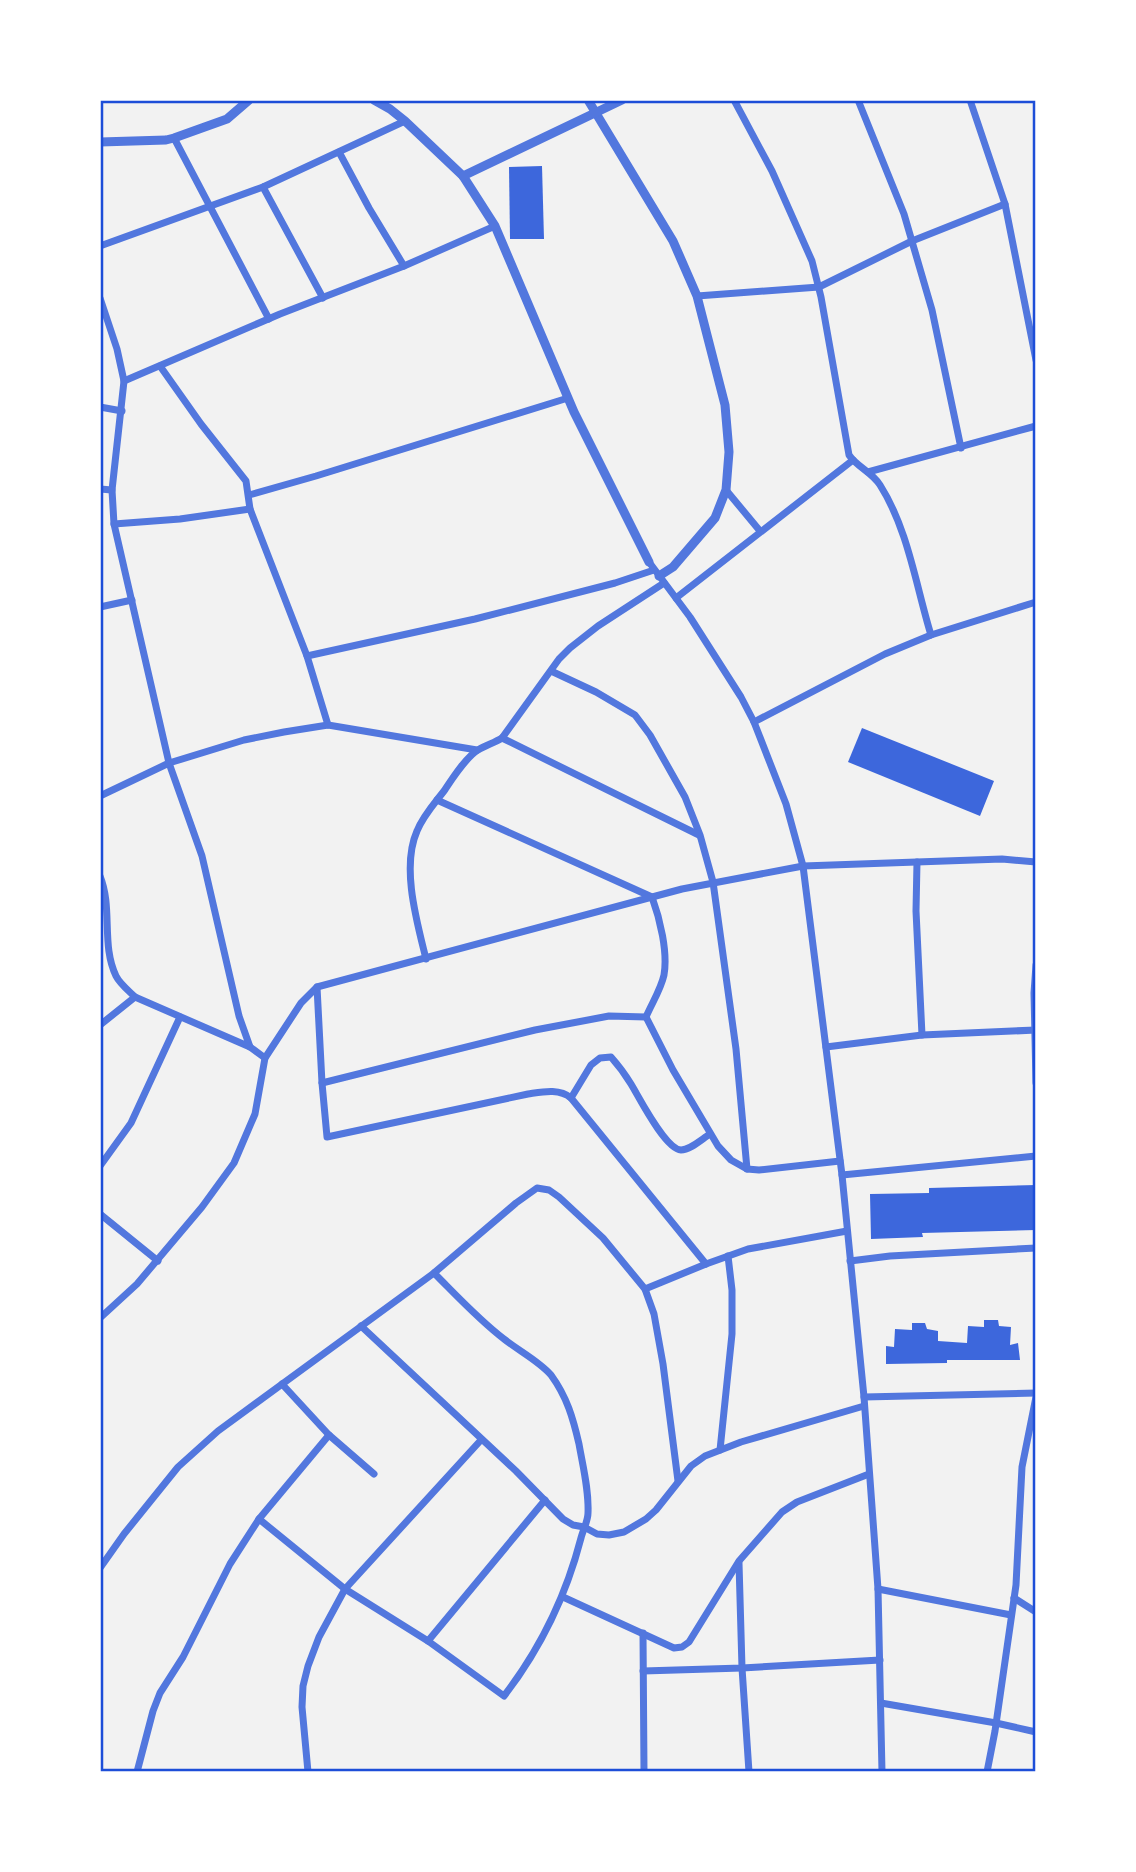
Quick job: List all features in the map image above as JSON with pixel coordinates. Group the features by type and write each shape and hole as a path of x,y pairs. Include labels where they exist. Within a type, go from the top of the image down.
{"street":[{"path":"100,142 174,138 227,119 248,100"},
{"path":"374,100 404,121 463,176 495,226 568,398 656,573 690,617 741,697 786,804 803,866 842,1175 864,1402 878,1589 882,1772"},
{"path":"307,656 475,619 656,573 673,567 715,517 726,490 729,452 725,405 697,296 673,241 588,100"},
{"path":"463,176 594,111 622,100"},
{"path":"734,100 777,182 813,261 847,448 853,460 873,475 885,493 902,533 931,635"},
{"path":"858,100 904,214 932,310 961,447"},
{"path":"970,100 1005,204 1036,360"},
{"path":"100,246 263,187 404,121"},
{"path":"174,138 269,319"},
{"path":"339,152 404,266"},
{"path":"263,187 323,298"},
{"path":"697,296 819,287 912,241 1005,204"},
{"path":"124,381 495,226"},
{"path":"100,298 117,349 124,381 112,490 114,524 169,763 202,856 239,1016 250,1048"},
{"path":"1029,327 1036,320"},
{"path":"160,366 246,481 250,509 307,656 328,725"},
{"path":"248,495 568,398"},
{"path":"100,407 121,411"},
{"path":"868,472 1036,426"},
{"path":"676,598 853,460"},
{"path":"100,489 112,490"},
{"path":"726,490 760,531"},
{"path":"114,524 180,519 250,509"},
{"path":"425,959 411,892 411,850 415,834 424,818 478,750 502,738 559,659 656,573"},
{"path":"100,607 132,600"},
{"path":"754,723 885,654 931,635 1036,602"},
{"path":"551,671 596,692 635,715 650,735 685,797 713,882 736,1049 747,1169"},
{"path":"100,796 169,763 244,740 328,725 478,750"},
{"path":"502,738 699,835"},
{"path":"437,800 652,897 666,960 664,976 646,1017"},
{"path":"100,1318 103,1310 137,1284 158,1261 234,1163 255,1114 265,1058 301,1003 317,988 652,897 713,882 803,866 1002,859 1036,862"},
{"path":"917,862 916,911 922,1035"},
{"path":"100,876 105,896 110,954 117,977 135,998 250,1048 265,1058"},
{"path":"1036,965 1036,1083"},
{"path":"317,988 327,1137 528,1094 565,1093 706,1264"},
{"path":"100,1025 135,998"},
{"path":"322,1083 535,1030 609,1016 646,1017"},
{"path":"100,1166 131,1123 180,1017"},
{"path":"646,1017 710,1134 731,1160 747,1169 759,1170 840,1161"},
{"path":"826,1048 922,1035 1035,1030"},
{"path":"571,1097 591,1066 600,1058 611,1057 674,1147 681,1150 690,1147 710,1134"},
{"path":"842,1175 1036,1156"},
{"path":"100,1568 178,1467 218,1431 434,1273 537,1188 550,1190 559,1196 603,1238 646,1289 654,1314 663,1364 678,1481"},
{"path":"100,1214 158,1261"},
{"path":"646,1289 748,1249 846,1231"},
{"path":"850,1261 890,1256 1036,1248"},
{"path":"720,1450 732,1344 732,1290 728,1256"},
{"path":"258,1519 345,1589 428,1641 504,1696 521,1674 562,1597 575,1562 583,1527 588,1520 586,1479 572,1414 549,1373 474,1314 434,1273"},
{"path":"361,1326 563,1518 597,1534 624,1532 646,1519 695,1461 720,1450 864,1402 1036,1395 1023,1467 1016,1585 987,1772"},
{"path":"282,1384 329,1435 374,1474"},
{"path":"137,1772 160,1693 183,1657 230,1564 258,1519 329,1435"},
{"path":"309,1772 302,1707 303,1686 319,1637 345,1589 481,1440"},
{"path":"562,1597 674,1648 682,1647 689,1642 739,1561 782,1512 797,1502 869,1474"},
{"path":"428,1641 545,1500"},
{"path":"739,1561 749,1772"},
{"path":"878,1589 1011,1615"},
{"path":"1014,1598 1036,1612"},
{"path":"643,1633 643,1772"},
{"path":"643,1671 880,1660"},
{"path":"881,1703 1036,1732"}],"building":[{"path":"542,166 544,239 510,239 509,167"},
{"path":"862,728 994,781 980,816 848,762"},
{"path":"1036,1185 1036,1230 922,1233 923,1237 871,1239 870,1194 929,1193 929,1188"},
{"path":"984,1320 998,1320 999,1326 1011,1327 1010,1345 1018,1343 1020,1360 947,1360 947,1363 886,1364 886,1346 894,1347 895,1329 912,1330 912,1323 925,1323 927,1329 938,1331 938,1341 967,1343 968,1326 984,1327"}]}
